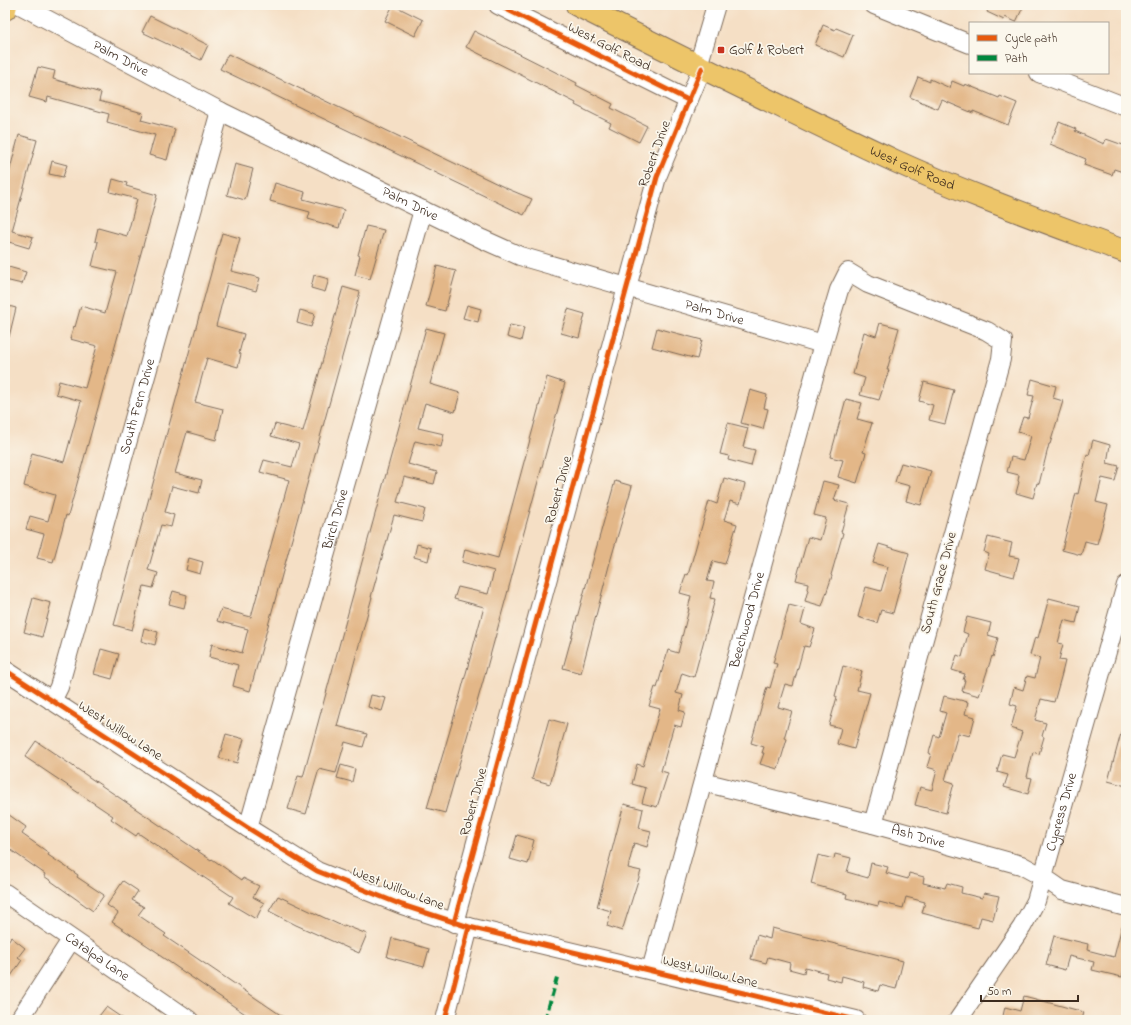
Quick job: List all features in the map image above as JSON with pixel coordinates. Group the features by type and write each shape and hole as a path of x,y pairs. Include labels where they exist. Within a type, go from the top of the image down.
{"main road":[{"path":"5,9 6,5"},
{"name":"West Golf Road","path":"576,5 700,67 896,161 982,198 1126,252"}],"street":[{"name":"Palm Drive","path":"20,5 220,111 482,239 520,256 823,344"},
{"name":"West Golf Road","path":"498,5 688,100"},
{"name":"Robert Drive","path":"445,1020 461,925 627,288 657,177 700,67 716,5"},
{"path":"874,5 969,44"},
{"path":"1042,74 1126,107"},
{"name":"South Fern Drive","path":"52,701 59,687 220,111"},
{"name":"Birch Drive","path":"248,828 423,210"},
{"name":"South Grace Drive","path":"848,272 868,284 987,331 1003,341 1001,359 873,824"},
{"name":"Beechwood Drive","path":"651,970 823,344 839,290 848,272"},
{"name":"Cypress Drive","path":"958,1020 1022,927 1036,901 1126,585"},
{"name":"West Willow Lane","path":"6,674 52,701 317,871 402,905 461,925 856,1020"},
{"name":"Ash Drive","path":"703,782 873,824 1021,865 1043,877 1062,890 1126,907"},
{"name":"Catalpa Lane","path":"5,893 189,1020"},
{"path":"19,1020 71,940"}],"building":[{"path":"393,5 423,20 415,36 385,21"},
{"path":"990,5 1024,5 1016,22 1005,17 1004,20 987,12"},
{"path":"150,16 208,45 201,60 142,32"},
{"path":"823,25 835,30 836,28 853,35 844,57 815,45"},
{"path":"474,31 577,83 576,85 613,104 611,108 647,126 639,142 609,127 611,123 575,105 576,103 466,47"},
{"path":"228,54 508,189 532,199 524,215 220,69"},
{"path":"38,67 55,71 53,79 101,93 99,101 143,113 141,120 175,129 167,160 149,155 155,135 107,122 109,114 48,97 47,102 29,97"},
{"path":"918,77 930,82 930,79 950,88 952,81 964,86 965,84 999,98 1000,96 1017,103 1008,125 942,100 938,109 910,97"},
{"path":"1059,122 1104,144 1106,139 1126,146 1126,173 1114,169 1112,175 1084,165 1086,159 1050,144"},
{"path":"19,135 37,140 12,231 33,237 29,248 9,242 8,246 5,245 5,188"},
{"path":"52,161 67,165 63,177 49,174"},
{"path":"235,164 253,169 245,200 227,195"},
{"path":"113,179 127,183 126,186 157,195 68,516 66,515 53,562 37,558 44,534 26,529 30,516 48,521 55,495 24,486 32,453 64,462 81,401 56,394 59,381 85,388 97,346 70,339 81,306 105,313 117,272 92,266 98,242 95,241 98,228 127,236 137,199 110,192"},
{"path":"275,183 305,192 303,199 344,210 339,228 308,219 310,212 270,201"},
{"path":"366,226 384,230 370,279 355,275 360,256 358,255"},
{"path":"222,233 240,238 231,271 260,278 256,291 227,283 216,326 244,334 239,353 241,354 238,367 207,358 195,402 223,409 216,440 187,432 175,473 202,480 199,493 172,486 165,512 174,515 171,527 161,525 148,570 158,573 153,588 144,586 132,630 114,625"},
{"path":"5,266 26,272 22,284 5,280"},
{"path":"437,266 456,271 445,311 426,306"},
{"path":"314,275 329,279 325,292 311,288"},
{"path":"343,287 360,292 250,691 233,686 238,665 209,657 212,644 242,653 248,629 217,621 221,609 251,617 289,480 260,472 264,460 292,467 299,444 271,436 275,424 303,431"},
{"path":"5,305 16,308 9,337 5,337"},
{"path":"467,305 481,309 478,322 463,318"},
{"path":"568,309 585,314 579,338 561,333"},
{"path":"300,310 315,314 311,327 297,323"},
{"path":"880,323 899,328 887,370 889,370 879,400 860,395 865,378 853,374 864,332 876,336"},
{"path":"510,325 524,328 521,341 507,337"},
{"path":"426,328 444,333 430,384 460,393 455,412 425,403 418,428 444,434 441,447 415,441 408,464 437,472 434,484 404,477 397,502 425,509 422,522 394,515 337,726 367,734 363,747 345,742 336,773 319,769 306,814 288,809 298,776 303,777"},
{"path":"657,328 702,340 697,359 652,347"},
{"path":"547,377 565,383 484,678 445,813 427,808 484,607 454,599 458,587 488,594 494,571 462,562 465,549 498,558"},
{"path":"1032,379 1056,386 1053,398 1063,401 1049,444 1039,484 1037,483 1033,498 1016,493 1019,475 1007,472 1011,457 1024,460 1031,436 1018,432 1023,417 1028,418 1034,396 1028,395"},
{"path":"924,382 954,390 945,424 929,420 933,405 919,401"},
{"path":"750,390 767,395 764,408 768,409 763,429 741,423"},
{"path":"846,399 862,403 857,419 872,423 863,452 866,453 857,483 838,477 843,460 830,457"},
{"path":"728,423 748,428 743,447 755,450 751,466 728,460 729,456 720,454"},
{"path":"1093,440 1110,445 1107,463 1119,466 1115,481 1102,478 1096,502 1108,505 1097,544 1085,541 1081,555 1062,550 1076,493 1078,494 1087,454 1089,455"},
{"path":"901,463 931,471 921,505 906,501 910,486 895,482"},
{"path":"724,478 745,484 740,504 730,501 724,520 737,524 725,564 713,561 707,581 714,582 710,598 715,599 694,677 682,673 676,693 683,695 679,710 685,712 681,727 674,725 661,771 668,773 657,807 642,803 646,788 632,784 637,764 643,766 660,709 649,706 655,687 657,688 668,650 678,653 691,596 680,593 686,574 688,575 709,501 717,504"},
{"path":"615,481 632,486 610,562 581,673 563,668"},
{"path":"823,481 839,485 834,500 849,504 841,532 843,533 831,575 832,576 822,606 805,601 808,583 796,580 808,537 820,540 826,518 814,515"},
{"path":"988,537 1012,543 1009,556 1019,558 1014,577 985,569 989,554 984,552"},
{"path":"417,544 431,548 428,561 414,557"},
{"path":"879,544 909,553 893,613 881,610 877,623 858,617 866,587 881,591 888,567 873,563"},
{"path":"189,558 203,562 200,574 186,570"},
{"path":"173,591 187,595 184,608 169,604"},
{"path":"33,598 51,603 42,637 24,632"},
{"path":"1049,598 1080,606 1076,623 1064,620 1058,643 1063,644 1059,660 1065,661 1054,702 1041,699 1035,720 1046,723 1039,754 1033,752 1027,777 1032,778 1028,794 1004,787 1008,775 997,772 1002,754 1014,757 1022,732 1011,728 1017,706 1010,704 1014,687 1023,690 1027,676 1035,678 1040,658 1030,655 1035,637 1038,638"},
{"path":"789,605 805,609 801,624 815,629 809,647 804,646 793,686 785,684 778,707 792,711 784,738 787,739 778,769 760,764 764,753 762,753 764,747 751,743 767,687 770,688 777,664 773,663"},
{"path":"967,617 991,623 988,635 998,638 979,696 962,691 965,674 952,670 957,655 962,657 968,634 963,632"},
{"path":"144,628 158,632 155,645 141,641"},
{"path":"101,649 119,654 112,679 94,674"},
{"path":"843,666 862,671 857,690 870,693 854,749 837,744 841,728 829,725 837,697 835,696"},
{"path":"371,695 386,698 382,711 368,707"},
{"path":"944,696 968,702 965,714 975,717 970,736 958,733 945,780 954,783 946,813 915,805 920,787 932,790 937,770 927,767 934,735 939,737 946,713 940,711"},
{"path":"549,719 567,724 550,784 532,779"},
{"path":"1123,726 1126,726 1126,786 1108,781"},
{"path":"226,734 244,739 237,763 219,758"},
{"path":"36,741 211,860 212,859 242,880 243,878 259,886 253,897 264,903 256,919 229,903 233,897 138,833 136,836 111,819 113,816 25,757"},
{"path":"341,765 355,769 352,782 337,778"},
{"path":"624,804 643,809 639,828 651,831 647,847 634,843 628,868 641,871 622,931 607,926 611,911 597,907"},
{"path":"5,812 26,827 22,834 49,853 48,855 78,875 77,877 104,895 93,911 44,876 45,874 5,846"},
{"path":"517,835 534,840 528,864 510,859"},
{"path":"835,854 851,858 847,872 868,878 871,863 888,867 886,873 908,879 909,873 924,877 923,883 945,888 947,883 962,887 961,893 982,898 984,893 999,896 993,920 981,917 978,928 922,913 925,902 906,897 903,908 879,902 878,906 846,898 847,894 811,884 818,855 834,859"},
{"path":"123,881 138,891 132,900 144,907 138,915 166,934 164,936 288,1020 254,1020 112,922 118,913 107,905"},
{"path":"278,896 344,927 344,925 367,934 359,953 296,925 269,911"},
{"path":"1122,926 1126,926 1126,961 1122,977 1092,970 1094,962 1069,956 1065,970 1046,965 1054,936 1088,944 1087,950 1114,957"},
{"path":"772,928 903,961 896,989 880,985 878,991 863,987 864,982 842,976 841,982 826,978 827,973 805,967 804,973 789,969 790,963 768,957 766,963 751,959 757,935 770,939"},
{"path":"11,937 25,948 18,957 22,960 11,976 5,971 5,945"},
{"path":"392,938 429,949 424,967 387,957"},
{"path":"1024,996 1084,1012 1082,1020 1002,1020 1005,1007 1020,1011"},
{"path":"106,1007 125,1020 96,1020"}],"marked path":[{"path":"545,1020 558,974"}],"cycle path":[{"path":"498,5 688,100"},
{"path":"454,923 657,177 702,68"},
{"path":"5,670 248,828 317,871 402,905 469,927 856,1020"},
{"path":"445,1020 469,927"}],"place":[{"name":"Golf & Robert","path":"721,50"}]}
